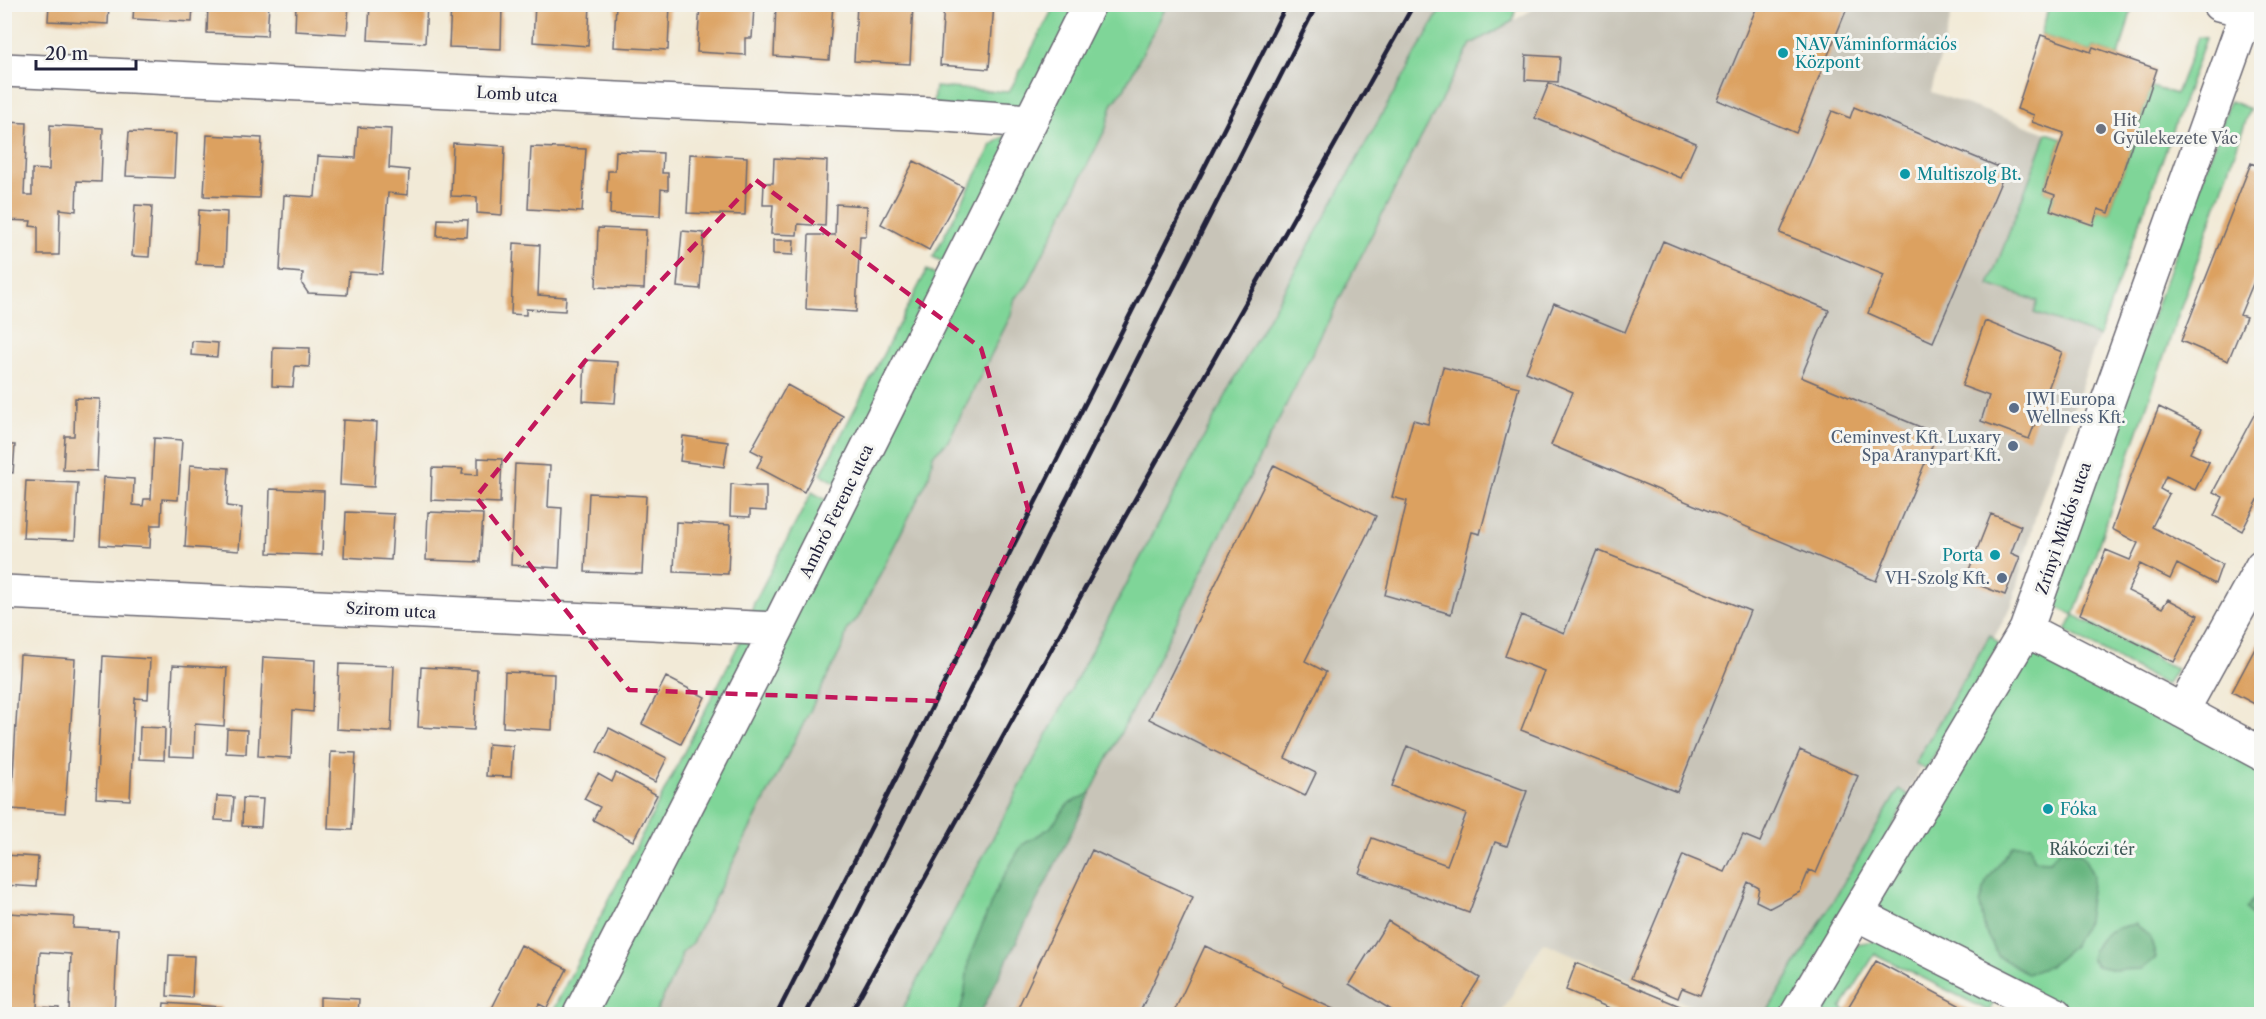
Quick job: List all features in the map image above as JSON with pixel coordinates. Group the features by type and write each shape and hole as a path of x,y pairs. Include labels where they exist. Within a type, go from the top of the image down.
{"street":[{"name":"Ambró Ferenc utca","path":"580,1014 777,629 1089,4"},
{"name":"Zrínyi Miklós utca","path":"1797,1014 2026,630 2239,6"},
{"name":"Lomb utca","path":"4,70 896,112 1030,121"},
{"path":"2182,711 2262,566"},
{"name":"Szirom utca","path":"4,592 777,629"},
{"path":"2026,630 2262,754"},
{"path":"1857,914 2019,1006 2055,1014"}],"highlighted area":[{"path":"756,180 981,348 1028,509 936,701 629,690 476,497 585,361"}],"shaded area":[{"path":"1503,4 1513,21 1542,4 1954,5 1931,92 2047,133 1989,284 2038,301 2034,313 2099,336 2038,507 2011,607 1785,1014 1710,1014 1543,942 1501,1014 655,1014 679,965 682,952 692,943 843,646 847,629 858,618 929,477 933,455 948,441 1011,315 1015,298 1027,286 1106,128 1112,105 1124,89 1167,5"},
{"path":"1543,942 1710,1014 1501,1014"}],"green space":[{"path":"2108,4 2132,8 2119,56 2093,47 2091,52 2041,35 2049,5"},
{"path":"1055,5 1167,5 1124,89 1112,105 1106,128 1027,286 1015,298 1011,315 948,441 933,455 929,477 858,618 847,629 843,646 692,943 682,952 679,965 655,1014 551,1014 747,628 754,603 812,492 838,507 847,489 821,474 927,270 949,282 956,269 933,257 992,145 1005,136 1014,120 933,104 935,87 1009,92"},
{"path":"1443,5 1516,5 1513,21 1471,44 1411,157 979,1014 900,1014 1241,367"},
{"path":"2198,37 2206,38 2099,336 2034,313 2038,301 1989,285 2047,133 2062,138 2044,191 2055,195 2050,210 2093,224 2098,209 2109,213 2151,87 2176,94"},
{"path":"2230,101 2250,109 2074,615 2054,606 2053,593"},
{"path":"2074,615 2176,669 2166,685 2066,631"},
{"name":"Rákóczi tér","path":"2026,630 2261,754 2261,1014 2056,1014 1857,914"},
{"path":"1990,635 1999,644 1926,770 1915,763"},
{"path":"1899,789 1909,796 1789,1014 1766,1014"},
{"path":"1091,793 980,1014 959,1014 964,997 969,958 998,886 1022,845 1050,828 1068,804"},
{"path":"2013,845 2030,845 2033,860 2050,861 2060,849 2082,854 2093,875 2087,921 2072,947 2050,966 2027,974 1998,956 1985,931 1980,904 1986,882"},
{"path":"2261,889 2261,929 2246,908"},
{"path":"2136,924 2150,937 2156,958 2142,969 2116,970 2097,966 2091,958 2102,937 2120,927"},
{"path":"1880,940 1995,1000 1989,1011 1875,954 1841,1008 1846,1011 1844,1014 1812,1014 1856,944"}],"building":[{"path":"49,4 109,4 108,24 48,21"},
{"path":"134,4 193,4 192,22 133,19"},
{"path":"208,4 269,4 267,36 207,33"},
{"path":"296,4 349,4 347,34 295,31"},
{"path":"370,4 427,4 425,43 368,40"},
{"path":"451,4 502,4 501,49 449,47"},
{"path":"535,4 590,4 588,46 533,42"},
{"path":"616,4 670,4 668,50 614,47"},
{"path":"700,4 754,7 752,38 745,38 745,55 697,52"},
{"path":"776,4 833,4 829,60 774,56"},
{"path":"857,4 913,4 910,64 854,61"},
{"path":"944,4 994,4 989,69 940,65"},
{"name":"NAV Váminformációs Központ","path":"1758,4 1848,6 1796,133 1718,100"},
{"name":"Hit Gyülekezete Vác","path":"2041,35 2091,52 2093,47 2157,69 2109,213 2098,209 2093,225 2050,210 2055,195 2044,191 2064,133 2032,122 2034,115 2017,109"},
{"path":"1526,55 1560,57 1558,82 1525,80"},
{"path":"1549,83 1696,143 1681,178 1535,118"},
{"path":"1854,107 2006,170 1933,342 1868,313 1884,275 1780,233 1832,111 1850,118"},
{"path":"4,122 27,123 24,195 32,195 32,169 49,170 50,125 103,128 101,182 77,181 76,211 60,209 59,255 38,255 38,227 30,226 31,221 4,220"},
{"path":"358,127 391,129 389,168 409,170 408,195 388,193 382,274 349,272 347,295 308,293 302,284 303,273 280,271 284,195 315,197 318,156 356,158"},
{"path":"129,132 176,134 174,178 126,176"},
{"path":"207,135 262,138 259,198 204,196"},
{"path":"453,143 505,146 502,215 477,213 477,197 451,196"},
{"path":"531,147 586,149 582,212 528,209"},
{"path":"616,151 663,153 662,173 668,173 668,190 661,189 660,216 610,214 611,193 607,193 608,171 615,171"},
{"path":"690,154 747,157 745,215 687,213"},
{"path":"774,158 827,161 825,226 798,224 797,235 771,234 773,205 763,205 764,183 773,183"},
{"path":"914,161 963,187 929,250 881,224"},
{"path":"2251,163 2262,168 2262,262 2240,315 2246,317 2228,361 2181,341"},
{"path":"836,204 867,206 866,236 860,236 856,312 806,309 809,235 835,235"},
{"path":"135,205 152,206 149,257 132,256"},
{"path":"199,210 227,212 225,265 196,264"},
{"path":"438,219 468,220 467,237 437,236"},
{"path":"598,228 646,230 644,289 596,287"},
{"path":"682,231 704,233 700,289 677,287"},
{"path":"773,240 794,240 793,255 773,254"},
{"path":"1663,241 1829,310 1801,377 1937,434 1876,581 1551,445 1573,392 1526,372 1554,303 1625,332"},
{"path":"514,243 540,245 538,295 566,297 565,311 526,309 526,315 511,314"},
{"path":"1985,321 2062,352 2029,439 1981,421 1989,396 1962,386"},
{"path":"192,341 218,343 217,357 191,355"},
{"path":"273,347 310,348 309,367 295,366 293,387 272,386"},
{"path":"585,360 618,362 615,403 583,401"},
{"path":"1443,367 1519,387 1480,534 1472,532 1451,614 1385,595 1407,501 1392,497 1413,420 1428,424"},
{"path":"787,385 843,416 804,492 757,467 763,456 751,450"},
{"path":"75,398 100,399 97,471 63,470 65,436 74,436"},
{"path":"2262,400 2262,492 2242,531 2214,516 2223,497 2213,492"},
{"path":"2159,407 2202,428 2190,453 2209,462 2195,490 2166,476 2160,489 2169,494 2152,527 2222,564 2215,584 2177,564 2170,579 2140,564 2128,591 2162,608 2168,599 2198,615 2174,662 2080,614 2106,550 2130,560 2138,543 2112,529"},
{"path":"343,420 377,422 374,487 340,485"},
{"path":"683,436 728,442 724,467 680,461"},
{"path":"154,438 182,440 178,500 162,499 161,525 151,525 150,548 100,545 104,477 134,479 133,505 143,506 144,499 151,499"},
{"path":"4,445 15,445 13,473 4,472"},
{"path":"478,458 502,459 500,503 431,500 432,468 463,469 462,474 478,475"},
{"path":"515,464 550,466 548,507 562,508 559,568 511,565"},
{"path":"190,465 229,468 227,506 242,508 239,551 185,547"},
{"path":"1274,465 1376,516 1305,661 1326,672 1285,758 1316,773 1305,796 1149,719"},
{"path":"26,481 78,483 75,540 23,538"},
{"path":"731,484 766,486 766,511 750,510 750,517 730,516"},
{"path":"270,489 324,491 322,555 268,553"},
{"path":"589,493 646,496 642,574 585,572"},
{"path":"346,512 394,514 391,560 344,557"},
{"path":"428,512 483,514 480,562 426,560"},
{"name":"Porta","path":"1991,514 2021,526 2011,553 2020,557 2005,595 1965,580"},
{"path":"676,522 730,525 728,574 674,572"},
{"path":"1597,550 1750,611 1677,792 1521,730 1544,671 1505,656 1521,615 1564,633"},
{"path":"2259,641 2262,643 2262,708 2232,692"},
{"path":"20,655 75,659 65,813 11,809"},
{"path":"103,656 150,659 148,699 135,698 130,800 96,798"},
{"path":"263,657 315,660 313,712 293,710 291,758 258,756"},
{"path":"339,664 394,666 391,732 336,729"},
{"path":"173,665 227,668 224,726 195,724 194,757 169,756"},
{"path":"421,667 477,670 474,730 418,727"},
{"path":"505,672 554,674 552,730 503,727"},
{"path":"666,677 705,697 681,744 642,724"},
{"path":"140,727 165,728 164,760 139,759"},
{"path":"609,728 667,758 655,782 597,752"},
{"path":"227,729 247,730 246,754 226,753"},
{"path":"488,744 513,746 511,777 486,776"},
{"path":"1407,746 1527,791 1507,846 1495,842 1469,913 1359,873 1372,838 1447,865 1466,814 1392,786"},
{"path":"1800,750 1858,776 1816,873 1809,870 1800,892 1770,908 1756,901 1759,888 1748,882 1700,995 1682,988 1678,998 1631,978 1683,855 1725,872 1743,835 1760,842"},
{"path":"331,752 356,753 352,830 328,829"},
{"path":"616,773 657,795 633,841 593,820 600,807 584,799 598,774 612,782"},
{"path":"217,796 234,797 232,821 215,820"},
{"path":"243,798 263,799 261,827 242,826"},
{"path":"1092,850 1193,897 1139,1014 1015,1014"},
{"path":"4,855 38,857 36,887 4,885"},
{"path":"8,913 74,917 73,928 118,930 114,1014 69,1014 71,954 40,952 37,1007 59,1008 59,1014 4,1014"},
{"path":"1388,921 1480,978 1457,1014 1398,1014 1349,984"},
{"path":"521,945 567,969 547,1008 539,1004 534,1014 489,1014 501,990 499,989"},
{"path":"1205,946 1283,983 1282,985 1344,1014 1173,1014"},
{"path":"169,955 194,956 192,998 167,996"},
{"path":"1876,961 1972,1012 1973,1014 1844,1014"},
{"path":"1576,963 1699,1014 1624,1014 1566,990"},
{"path":"320,997 359,999 358,1014 320,1014"},
{"path":"164,1003 221,1007 221,1014 163,1014"}],"railway":[{"path":"777,1014 1287,4"},
{"path":"806,1014 1317,4"},
{"path":"850,1014 1089,581 1414,4"}],"place":[{"name":"NAV Váminformációs Központ","path":"1783,53"},
{"name":"Hit Gyülekezete Vác","path":"2101,129"},
{"name":"Multiszolg Bt.","path":"1905,174"},
{"name":"IWI Europa Wellness Kft.","path":"2014,408"},
{"name":"Ceminvest Kft. Luxary Spa Aranypart Kft.","path":"2013,446"},
{"name":"Porta","path":"1995,555"},
{"name":"VH-Szolg Kft.","path":"2002,578"},
{"name":"Fóka","path":"2048,809"}]}
